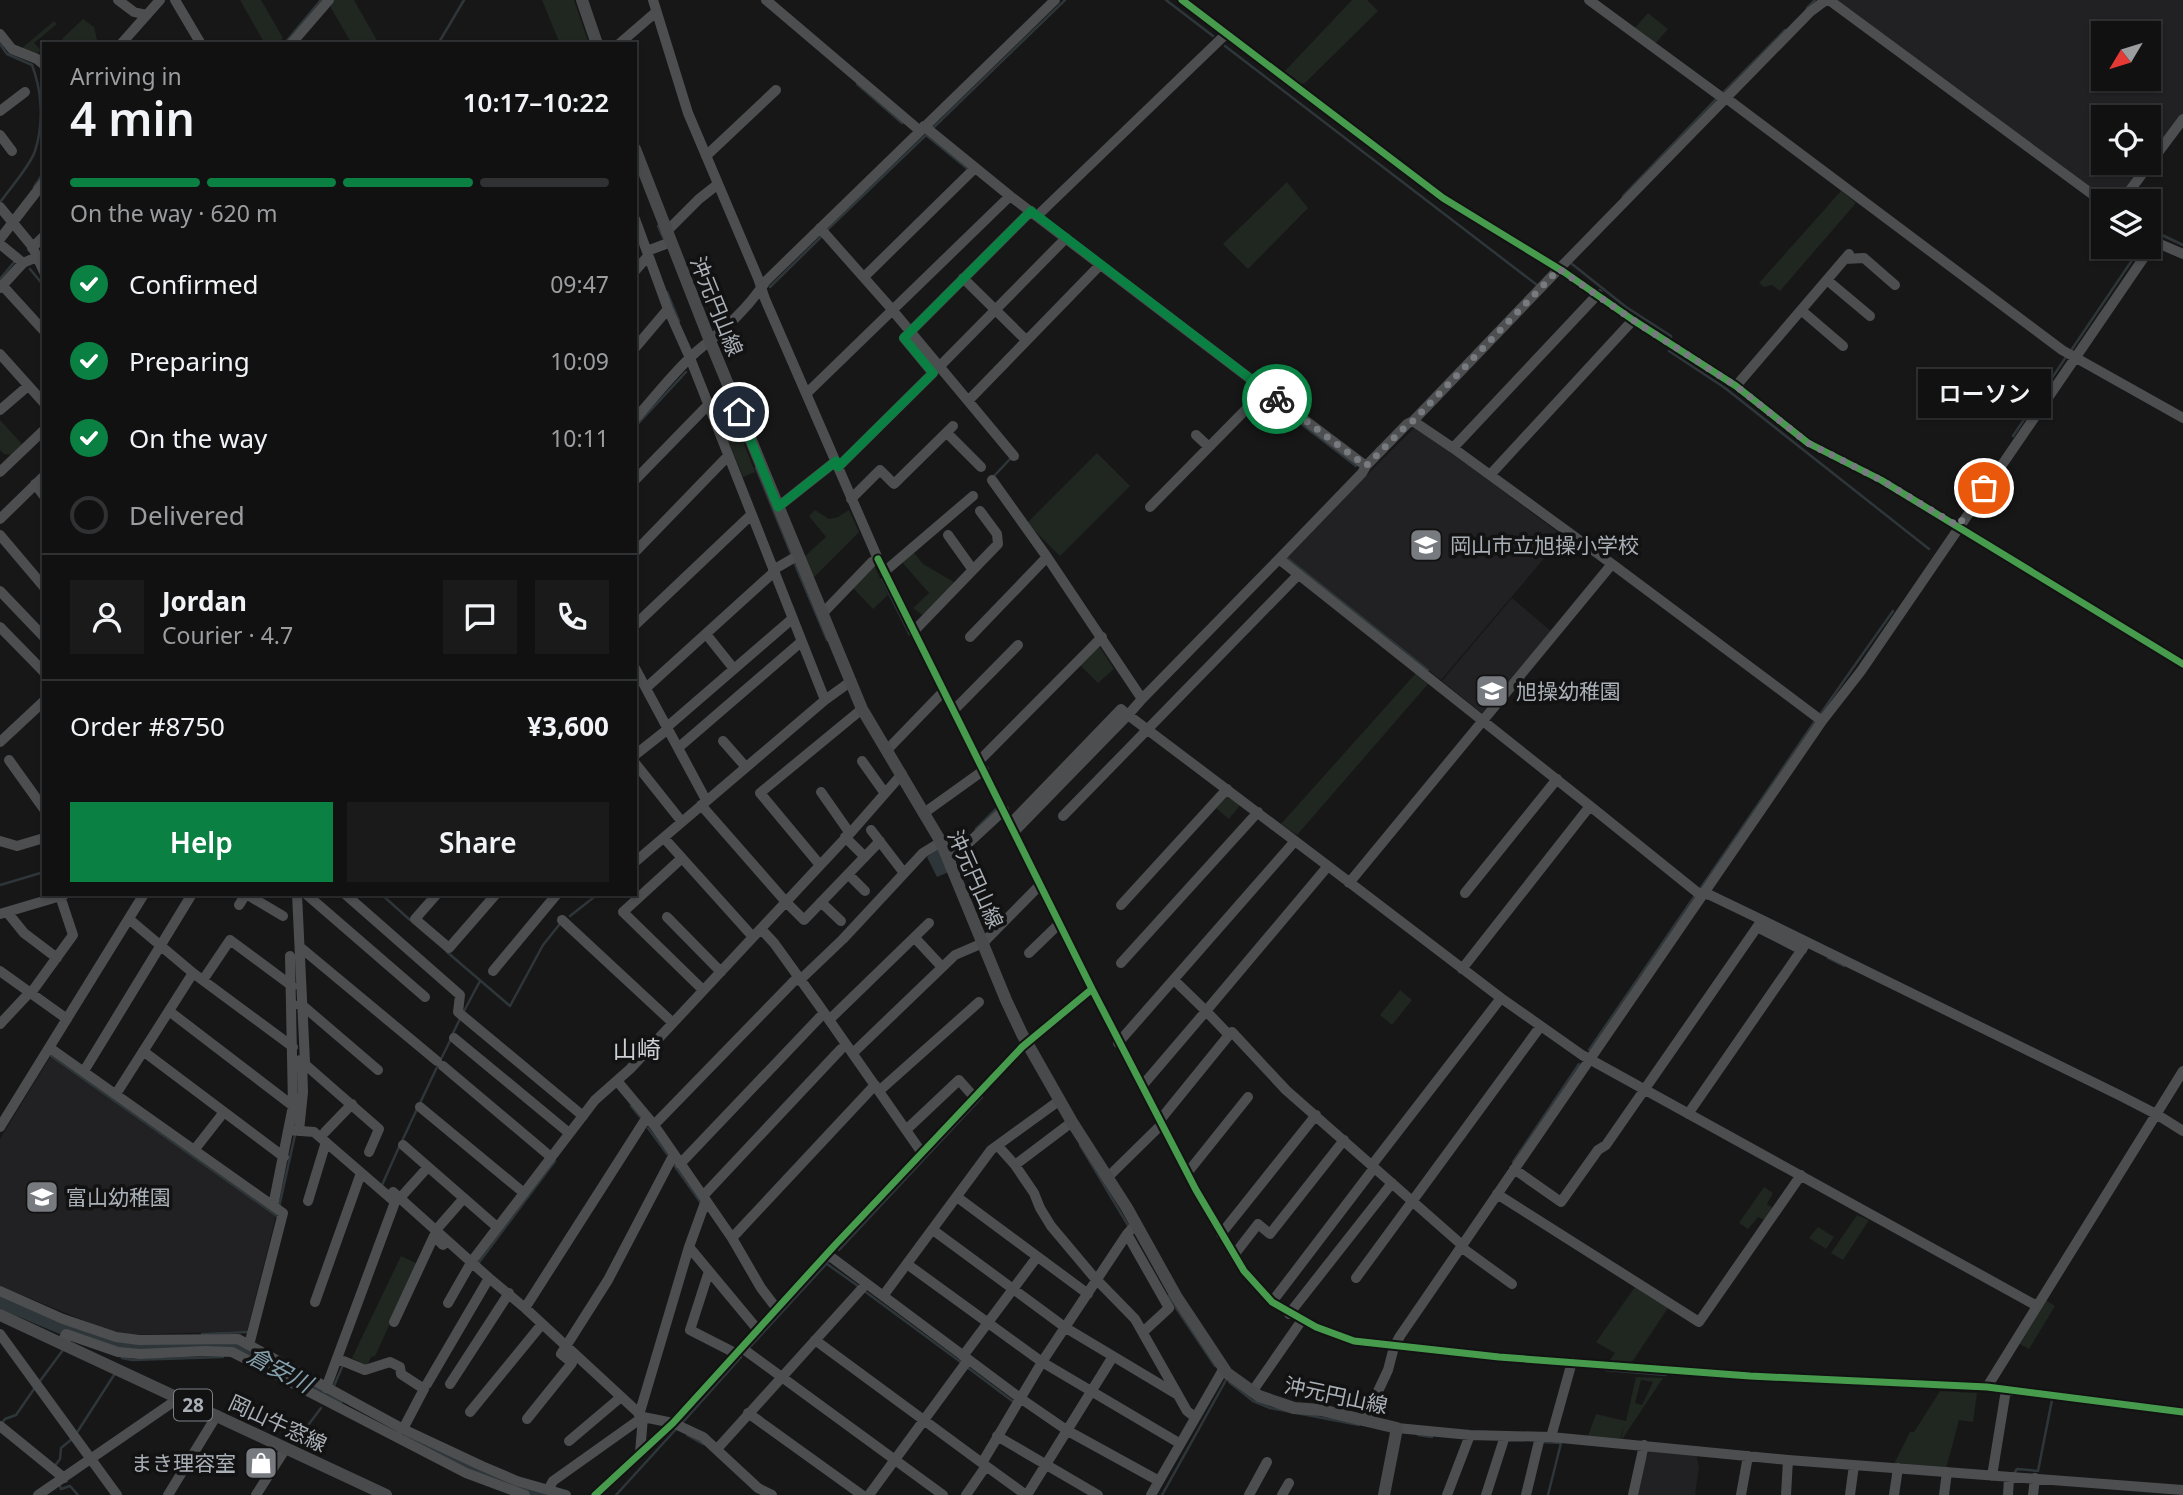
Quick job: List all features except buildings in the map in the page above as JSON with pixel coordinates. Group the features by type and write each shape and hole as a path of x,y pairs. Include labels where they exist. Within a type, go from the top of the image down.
{"main road":[{"path":"582,0 596,42"},
{"name":"沖元円山線","path":"637,157 658,246 710,341 778,507 794,558 822,614 858,710 887,750 899,778 924,813 937,844 950,861 979,944 1025,1045 1057,1103 1107,1178 1130,1229 1223,1368 1252,1392 1294,1408 1321,1410 1397,1428 1384,1495"},
{"name":"岡山牛窓線","path":"0,1315 386,1495"}],"street":[{"path":"118,0 134,12 147,15"},
{"path":"123,42 160,0"},
{"path":"175,0 200,42"},
{"path":"293,42 329,0"},
{"path":"653,0 654,13 688,113 716,185 807,393 875,561 884,572 941,694 953,711 1001,811 1012,827 1057,925 1118,1043 1221,1234 1255,1286 1272,1302 1301,1322 1354,1341 1394,1347 1572,1365 1987,1387 2183,1412"},
{"path":"766,0 926,130 972,171 1008,198 1034,213 1098,267 1263,393 1366,466"},
{"path":"637,417 690,358 749,306 761,288 823,232 1055,0"},
{"path":"1182,0 1443,198 1598,294 1633,320 1736,386 1808,443 1881,480 2183,664"},
{"path":"1589,0 2071,355 2183,418"},
{"path":"1128,715 1723,97 1810,12 1828,0 2091,193"},
{"path":"621,42 654,13"},
{"path":"0,34 12,49 42,63"},
{"path":"778,507 834,464 933,373 904,338 908,333 963,278 1226,34"},
{"path":"706,156 776,90"},
{"path":"0,111 25,92"},
{"path":"2131,189 2183,119"},
{"path":"0,135 12,151"},
{"path":"864,277 972,171"},
{"path":"0,239 42,185"},
{"path":"637,269 716,185"},
{"path":"807,393 1008,198"},
{"path":"0,207 32,248 42,268"},
{"path":"637,221 658,246 668,309 776,569 801,642 827,699"},
{"path":"823,232 1014,456"},
{"path":"42,238 20,260 1,287 42,329"},
{"path":"939,367 1064,240"},
{"path":"2161,243 2183,254"},
{"path":"0,244 20,260"},
{"path":"1736,386 1847,256 1864,258 1895,285"},
{"path":"1364,1420 1388,1370 1394,1347 1460,1244 1497,1194 1819,719 1861,671 2071,355 2143,259"},
{"path":"968,401 1098,267"},
{"path":"963,278 1026,340"},
{"path":"1827,280 1870,316"},
{"path":"1453,448 1598,294"},
{"path":"637,346 668,309"},
{"path":"1801,310 1843,346"},
{"path":"1490,475 1633,320"},
{"path":"0,354 42,401"},
{"path":"0,411 28,386"},
{"path":"1150,507 1263,393"},
{"path":"637,478 708,405"},
{"path":"1413,421 1819,719"},
{"path":"851,499 880,470 894,484 950,429 981,467"},
{"path":"2,465 42,432"},
{"path":"1196,435 1209,447"},
{"path":"637,550 728,456"},
{"path":"0,519 39,480"},
{"path":"992,480 1099,640 1142,699"},
{"path":"884,572 973,496"},
{"path":"913,632 998,544 997,534 980,511"},
{"path":"637,623 751,514"},
{"path":"0,535 42,585"},
{"path":"948,535 974,570"},
{"path":"646,688 776,569 794,558"},
{"path":"970,637 1045,559"},
{"path":"1279,559 1484,718 1699,893 2156,1114 2183,1131"},
{"path":"822,614 875,561"},
{"path":"1349,883 1609,567"},
{"path":"1063,816 1298,575"},
{"path":"0,591 42,635"},
{"path":"637,753 792,619"},
{"path":"0,627 42,670"},
{"path":"706,634 734,668"},
{"path":"924,813 981,769 1099,640"},
{"path":"678,748 801,642"},
{"path":"953,711 1018,645"},
{"path":"637,672 678,748 703,803 804,920 880,841"},
{"path":"639,859 746,766 847,684"},
{"path":"887,750 941,694"},
{"path":"0,742 42,703"},
{"path":"1012,827 1121,709 1150,728 1462,969 1540,1027 1589,1059 1644,1092 2037,1306"},
{"path":"820,864 760,793 858,710"},
{"path":"723,741 746,766"},
{"path":"9,760 42,806"},
{"path":"862,761 884,792"},
{"path":"637,765 682,821"},
{"path":"448,1303 498,1227 594,1100 620,1084 703,990 788,904 820,864 848,837 885,795 884,792 899,778"},
{"path":"1465,893 1557,779"},
{"path":"1121,905 1227,789"},
{"path":"821,792 848,837 865,857"},
{"path":"1462,969 1590,806"},
{"path":"950,861 1001,811"},
{"path":"1121,963 1258,812"},
{"path":"871,830 904,873"},
{"path":"664,838 760,933 853,1054 922,1153"},
{"path":"1,842 17,846 42,839"},
{"path":"1118,1043 1295,841"},
{"path":"525,1308 650,1121 843,939 904,873 937,844"},
{"path":"682,858 623,912 703,990"},
{"path":"1142,1086 1328,866"},
{"path":"848,874 865,891"},
{"path":"853,1054 955,955 979,944 1038,886"},
{"path":"57,958 24,933 4,913 60,896"},
{"path":"0,1024 29,994 73,934 63,896"},
{"path":"0,1128 143,896"},
{"path":"84,1071 191,896"},
{"path":"239,905 245,896"},
{"path":"249,896 282,916"},
{"path":"277,1209 284,1157 297,1129 303,1092 298,1005 300,947 297,896"},
{"path":"308,896 425,997"},
{"path":"347,896 460,995 458,1012 583,1116"},
{"path":"435,896 415,919 449,948 494,896"},
{"path":"493,971 555,896"},
{"path":"821,902 841,921"},
{"path":"667,916 721,972"},
{"path":"129,919 193,973 293,1047 300,1061 379,1129 369,1152"},
{"path":"562,920 673,1023"},
{"path":"527,1419 572,1363 561,1354 565,1346 608,1280 677,1159 929,923"},
{"path":"1514,1169 1561,1202 1644,1092 1759,923"},
{"path":"1029,953 1057,925"},
{"path":"915,938 942,967"},
{"path":"203,980 230,940 292,986"},
{"path":"1688,1114 1805,946"},
{"path":"300,947 551,1157"},
{"path":"290,956 292,986 298,1005 293,1047"},
{"path":"117,1094 193,973"},
{"path":"4,979 67,1019"},
{"path":"1174,980 1229,1035"},
{"path":"595,1495 673,1423 743,1351 758,1330 827,1254 974,1097 1025,1045 1090,990"},
{"path":"1272,1302 1501,998"},
{"path":"732,1238 875,1088 979,1002"},
{"path":"298,1005 378,1070"},
{"path":"169,1011 293,1107"},
{"path":"1356,1278 1414,1203 1540,1027"},
{"path":"1107,1178 1161,1122 1232,1032 1286,1090 1460,1244 1512,1284"},
{"path":"454,1038 569,1133"},
{"path":"50,1048 283,1213 249,1345"},
{"path":"640,1454 641,1419 704,1198 841,1049"},
{"path":"143,1051 284,1157"},
{"path":"297,1129 293,1107 300,1061"},
{"path":"1987,1387 2183,1071"},
{"path":"906,1130 959,1080 974,1097"},
{"path":"620,1084 677,1159 777,1309"},
{"path":"1188,1172 1248,1097"},
{"path":"883,1296 991,1150 1057,1103"},
{"path":"308,1201 325,1137 352,1104"},
{"path":"420,1107 524,1194"},
{"path":"195,1149 224,1112"},
{"path":"1221,1234 1315,1115"},
{"path":"1015,1165 1069,1124"},
{"path":"297,1129 312,1125 395,1202 326,1388"},
{"path":"325,1137 383,1183 507,1296 525,1308 540,1326 565,1346 641,1419 673,1423 702,1437 758,1488 772,1495"},
{"path":"1234,1255 1258,1224 1270,1234 1344,1140"},
{"path":"403,1145 498,1227"},
{"path":"998,1146 1034,1193 1051,1226 1135,1320 1186,1411 1195,1417"},
{"path":"400,1198 428,1167"},
{"path":"315,1302 361,1173"},
{"path":"1497,1194 1699,1322 1799,1177"},
{"path":"1289,1314 1392,1184"},
{"path":"957,1196 1088,1294"},
{"path":"436,1230 464,1198"},
{"path":"965,1495 1000,1438 1017,1402 1130,1229"},
{"path":"1130,1229 1169,1308 1143,1332"},
{"path":"933,1230 1066,1328 1112,1358 1178,1395"},
{"path":"394,1322 433,1237 474,1265"},
{"path":"689,1247 758,1330"},
{"path":"827,1254 862,1287 883,1296 1017,1402 1159,1480"},
{"path":"869,1495 1037,1257"},
{"path":"907,1264 1042,1362 1179,1443"},
{"path":"709,1271 690,1330 743,1351 782,1376 943,1495"},
{"path":"427,1384 488,1279"},
{"path":"717,1449 862,1287"},
{"path":"0,1292 63,1319 116,1337 139,1340 229,1338 249,1345 403,1429 482,1466 566,1495"},
{"path":"450,1384 507,1296"},
{"path":"1252,1392 1301,1322"},
{"path":"470,1412 540,1326"},
{"path":"61,1344 66,1334 118,1352 232,1352 466,1473 525,1495"},
{"path":"1,1339 117,1495"},
{"path":"815,1340 1026,1495 1112,1358"},
{"path":"447,1353 463,1363"},
{"path":"338,1361 365,1370 390,1362 400,1367 401,1371 424,1389 403,1429"},
{"path":"1526,1495 1543,1440 1572,1365"},
{"path":"1151,1495 1223,1368"},
{"path":"1992,1476 2006,1390"},
{"path":"38,1495 179,1398"},
{"path":"569,1441 619,1399"},
{"path":"748,1413 862,1495"},
{"path":"168,1495 217,1415"},
{"path":"548,1490 553,1481 641,1419"},
{"path":"0,1426 64,1478"},
{"path":"1397,1428 1470,1437 1644,1445 1788,1460 2183,1490"},
{"path":"1447,1495 1470,1437"},
{"path":"1000,1438 1045,1467 1098,1495"},
{"path":"1486,1495 1505,1439"},
{"path":"1633,1495 1644,1445"},
{"path":"256,1495 286,1448"},
{"path":"1741,1495 1748,1456"},
{"path":"1786,1495 1788,1460"},
{"path":"1249,1495 1267,1462"},
{"path":"1850,1495 1854,1465"},
{"path":"1894,1495 1898,1468"},
{"path":"1944,1495 1947,1472"},
{"path":"2008,1495 2009,1478"},
{"path":"2034,1495 2035,1478"},
{"path":"1282,1495 1289,1483"}],"shaded area":[{"path":"240,0 261,0 283,38 280,42 264,42"},
{"path":"333,0 354,0 378,42 351,42 330,4"},
{"path":"542,0 574,0 588,42 559,42"},
{"path":"1352,0 1367,0 1378,11 1305,83 1301,84 1284,72"},
{"path":"1834,0 2183,0 2183,115 2161,145 2161,105 2091,105 2091,175 2139,175 2129,189 2091,191"},
{"path":"1648,13 1668,29 1654,45 1633,30"},
{"path":"83,19 94,27 98,42 65,42 62,39"},
{"path":"54,21 57,24 34,43 41,50 37,54 21,49"},
{"path":"1287,182 1308,208 1248,269 1223,244"},
{"path":"1841,191 1856,203 1780,291 1772,285 1764,287 1759,283"},
{"path":"0,420 22,444 12,455 4,454 0,450"},
{"path":"736,423 755,472 743,477 723,428"},
{"name":"岡山市立旭操小学校","path":"1416,426 1563,536 1441,680 1288,558 1287,554"},
{"path":"1097,453 1130,486 1060,556 1027,523"},
{"path":"815,510 829,519 849,510 859,532 812,579 804,557 826,537 809,516"},
{"path":"912,550 923,564 954,582 925,617 913,608 929,593 900,560"},
{"path":"874,565 888,595 873,609 852,587"},
{"path":"1512,598 1552,632 1482,713 1442,681"},
{"path":"1099,646 1114,669 1098,683 1079,664"},
{"path":"1416,673 1428,684 1297,835 1281,824"},
{"path":"1226,796 1241,804 1229,819 1216,808"},
{"path":"940,848 951,871 937,877 927,857"},
{"path":"1400,990 1412,1000 1392,1025 1380,1015"},
{"path":"50,1057 276,1216 247,1331 128,1335 102,1328 0,1286 0,1139"},
{"path":"1764,1187 1773,1193 1767,1204 1773,1208 1765,1220 1758,1217 1748,1229 1739,1223"},
{"path":"1857,1215 1869,1220 1843,1260 1831,1253"},
{"path":"1818,1227 1834,1237 1826,1249 1809,1238"},
{"path":"401,1256 418,1264 375,1356 371,1357 367,1366 352,1358"},
{"path":"1635,1287 1668,1308 1630,1365 1608,1363 1615,1353 1596,1342"},
{"path":"2044,1299 2055,1306 2029,1349 2018,1343"},
{"path":"1636,1377 1663,1378 1621,1441 1624,1425 1620,1440 1588,1436 1596,1414 1626,1421","holes":["1641,1380 1653,1382 1642,1405 1635,1403"]},
{"path":"1940,1391 1977,1393 1973,1422 1959,1420 1946,1469 1894,1464 1910,1432 1914,1432"},
{"path":"1655,1448 1696,1453 1699,1468 1695,1495 1635,1495 1640,1471 1649,1452"}],"waterway":[{"path":"286,42 321,0"},
{"path":"439,42 464,0"},
{"path":"933,128 1065,0"},
{"path":"1166,0 1213,36"},
{"path":"1807,8 1815,0"},
{"path":"1723,93 1785,30"},
{"path":"0,44 7,54 32,65 41,107 40,129 33,157 1,201"},
{"path":"1225,46 1537,285"},
{"path":"857,84 902,123"},
{"path":"1623,196 1718,97"},
{"path":"827,230 928,133"},
{"path":"926,135 969,170"},
{"path":"34,187 42,175"},
{"path":"658,226 665,242"},
{"path":"770,287 823,235"},
{"path":"2161,235 2183,245"},
{"path":"2070,352 2133,259"},
{"path":"0,279 16,260"},
{"path":"1572,264 1626,307 1671,338"},
{"path":"30,269 42,284"},
{"path":"667,292 679,321"},
{"path":"1669,351 1725,388 1929,549"},
{"path":"2013,436 2066,357"},
{"path":"637,425 686,372"},
{"path":"1270,400 1356,466"},
{"path":"994,476 1011,458"},
{"path":"756,468 792,556"},
{"path":"1287,558 1428,670"},
{"path":"794,562 827,640"},
{"path":"882,579 909,633"},
{"path":"1819,716 1893,611"},
{"path":"1700,889 1815,721"},
{"path":"976,829 998,807"},
{"path":"0,885 42,873"},
{"path":"1589,1050 1696,894"},
{"path":"383,896 410,920"},
{"path":"570,916 595,896"},
{"path":"447,952 510,1006 543,945 559,925"},
{"path":"1828,958 1844,966"},
{"path":"464,1011 480,981"},
{"path":"453,1033 461,1017"},
{"path":"441,1059 451,1039"},
{"path":"51,1056 277,1216"},
{"path":"1513,1162 1579,1064"},
{"path":"420,1103 438,1065"},
{"path":"839,1250 982,1097"},
{"path":"631,1106 640,1117"},
{"path":"402,1141 417,1109"},
{"path":"648,1128 667,1154"},
{"path":"279,1207 295,1135"},
{"path":"1080,1145 1129,1227"},
{"path":"382,1185 399,1147"},
{"path":"477,1265 555,1161"},
{"path":"674,1165 701,1203"},
{"path":"748,1349 828,1262"},
{"path":"827,1264 858,1286"},
{"path":"863,1290 962,1363"},
{"path":"1168,1296 1215,1366"},
{"name":"倉安川","path":"0,1300 65,1328 115,1344 155,1349 229,1345 238,1347 335,1400"},
{"path":"202,1334 248,1332"},
{"path":"40,1381 63,1350"},
{"path":"122,1358 223,1357"},
{"path":"683,1422 741,1357"},
{"path":"333,1388 343,1365"},
{"path":"967,1367 1015,1403"},
{"path":"1606,1370 1666,1375"},
{"path":"76,1434 114,1375"},
{"path":"1162,1495 1226,1380"},
{"path":"1229,1382 1253,1401 1270,1408 1359,1425"},
{"path":"1,1424 5,1419 16,1415 34,1389"},
{"path":"2013,1475 2017,1469 2038,1471 2052,1400"},
{"path":"294,1444 321,1408"},
{"path":"616,1495 677,1428"},
{"path":"687,1435 703,1444"},
{"path":"1418,1435 1432,1437"},
{"path":"54,1467 60,1459 61,1448 72,1439"},
{"name":"倉安川","path":"411,1439 490,1477 544,1495"},
{"path":"1541,1442 1561,1443 1548,1495"},
{"path":"60,1486 61,1489 70,1486 78,1495"}],"cycle path":[{"path":"1182,0 1443,198 1564,272 1736,386 1808,443 1881,480 2183,664"},
{"path":"595,1495 673,1423 834,1246 1022,1047 1092,989 878,559"},
{"path":"1092,989 1196,1190 1244,1271 1272,1302 1316,1327 1354,1341 1499,1357 1750,1376 1987,1387 2183,1412"}],"way so far":[{"path":"1277,399 1366,466 1559,269 1736,386 1808,443 1881,480 1958,526 1984,488"}],"place":[{"name":"ローソン","path":"1984,488"},
{"name":"岡山市立旭操小学校","path":"1426,545"},
{"name":"旭操幼稚園","path":"1492,691"},
{"name":"富山幼稚園","path":"42,1197"},
{"name":"まき理容室","path":"261,1463"}],"district":[{"name":"山崎","path":"637,1048"}],"route":[{"path":"739,412 778,507 836,461 838,467 933,373 904,338 1031,211 1277,399"}]}
